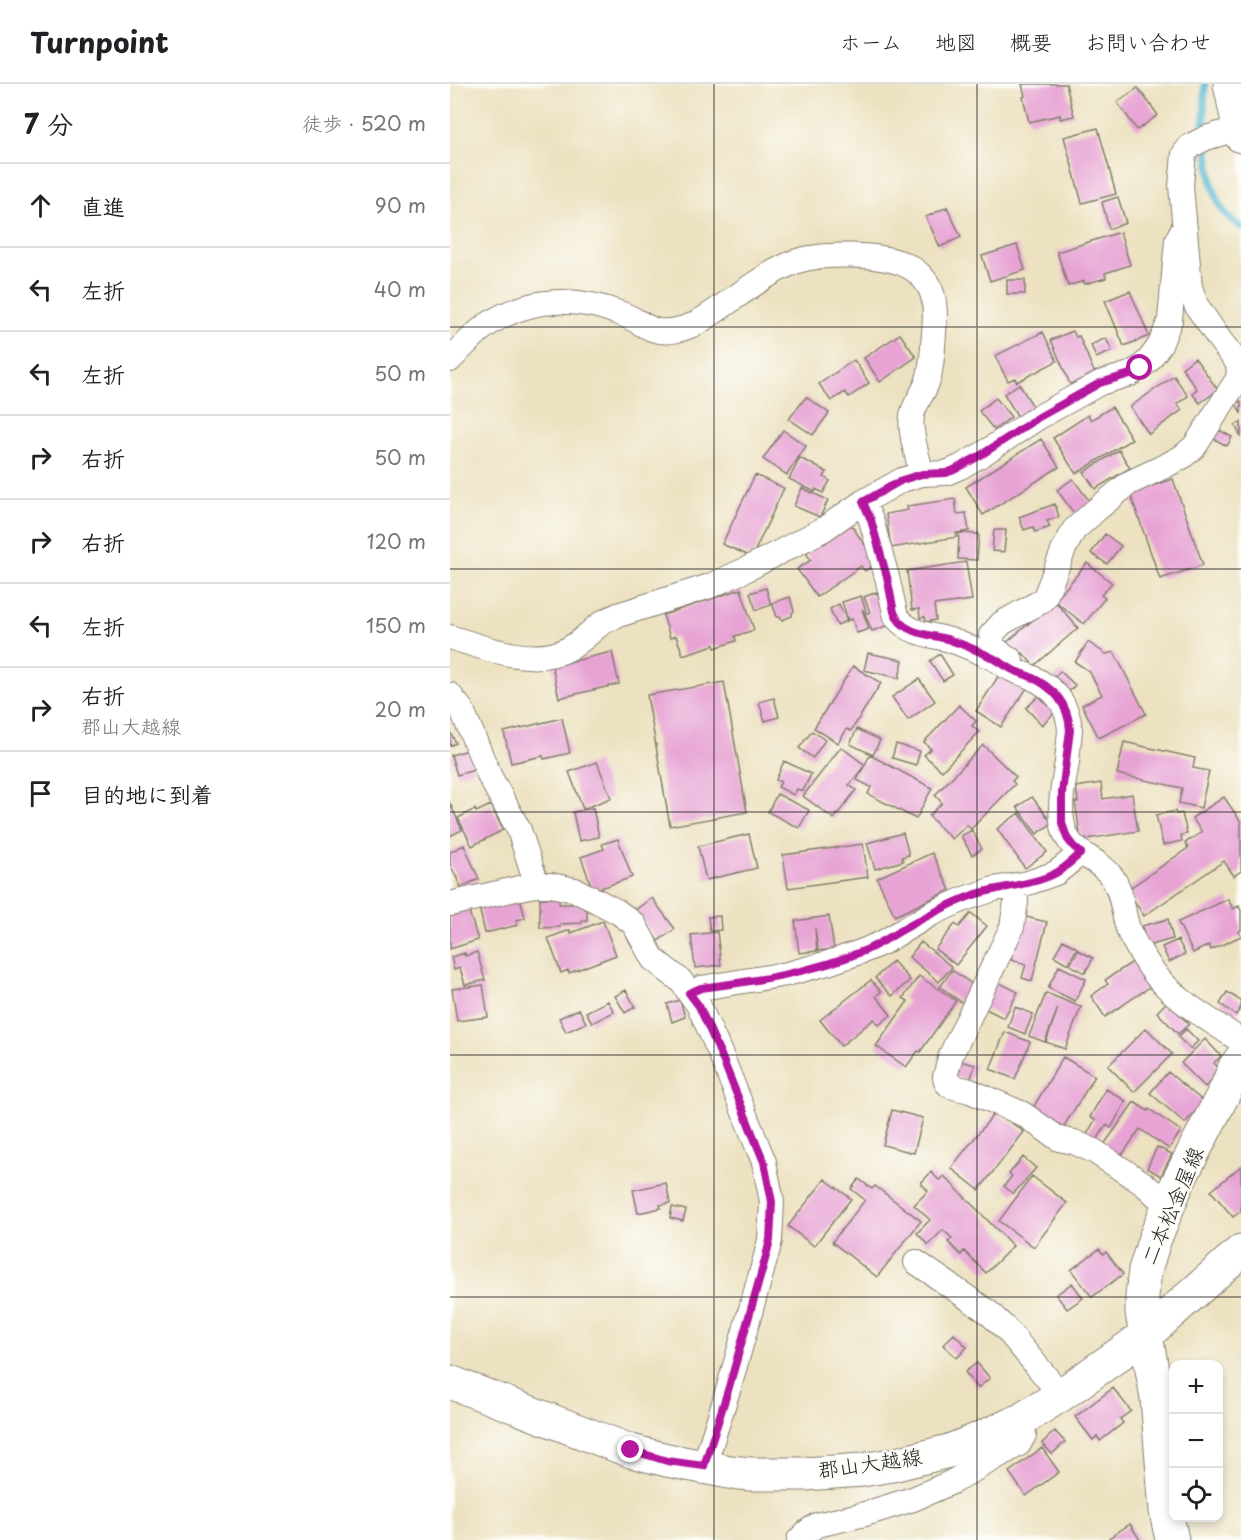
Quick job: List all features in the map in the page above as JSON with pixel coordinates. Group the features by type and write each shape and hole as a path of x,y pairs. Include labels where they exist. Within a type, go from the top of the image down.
{"main road":[{"path":"1230,84 1240,132"},
{"name":"二本松金屋線","path":"1172,1540 1166,1511 1157,1398 1142,1313 1145,1270 1178,1182 1233,1096 1235,1066 1241,1059"},
{"name":"郡山大越線","path":"450,1382 631,1450 667,1461 750,1474 805,1474 862,1470 892,1465 949,1450 1021,1420 1145,1336 1241,1251"}],"street":[{"path":"1014,671 1011,659 1005,657 993,646 990,638 993,633 1002,623 1045,597 1074,530 1129,483 1182,457 1195,446 1239,377 1238,363 1196,305 1190,287 1181,186 1184,154 1190,146 1195,142 1240,132"},
{"path":"450,638 509,655 558,654 579,643 604,621 710,586 745,570 824,529 863,502 902,480 922,474 946,473 954,470 1039,417 1100,383 1130,374 1145,364 1160,345 1170,320 1177,240 1184,230"},
{"path":"450,360 487,325 533,304 573,302 587,304 623,314 654,330 680,330 695,324 776,271 794,262 822,257 849,256 877,257 898,261 919,273 931,290 934,305 933,346 929,375 911,417 914,446 922,474"},
{"path":"863,502 871,520 894,612 900,622 911,630 957,643 994,658 1014,671 1030,676 1051,689 1060,698 1066,710 1070,730 1062,793 1062,823 1067,838 1081,853 1095,861 1112,877 1120,893 1127,926 1134,941 1160,980 1185,1002 1241,1041"},
{"path":"450,695 462,710 490,777 519,830 537,885"},
{"path":"689,993 701,988 787,974 863,951 964,899 1056,873 1081,853"},
{"path":"450,904 537,885 551,885 575,890 634,924 653,959 681,981 699,1006 764,1162 772,1202 770,1240 766,1256 704,1466"},
{"path":"1015,886 1016,902 1012,927 951,1055 945,1077 946,1082 950,1086 970,1091 1023,1114 1059,1139 1074,1142 1094,1151 1144,1184 1169,1207"},
{"path":"916,1262 988,1312 1008,1331 1061,1395"},
{"path":"799,1540 817,1525 865,1514 913,1499 952,1482 1019,1444 1024,1435 1021,1420"}],"building":[{"path":"1022,84 1066,84 1074,116 1060,119 1060,115 1029,122"},
{"path":"1138,88 1158,115 1137,130 1117,102"},
{"path":"1098,128 1116,194 1082,203 1064,137"},
{"path":"1118,197 1126,223 1109,229 1102,202"},
{"path":"947,207 961,237 940,247 926,217"},
{"path":"1120,232 1130,265 1105,273 1106,278 1068,286 1057,252"},
{"path":"1017,245 1025,270 990,281 982,256"},
{"path":"1007,280 1025,280 1025,294 1007,294"},
{"path":"1130,291 1149,336 1124,346 1105,301"},
{"path":"1073,331 1076,337 1079,336 1095,374 1070,384 1051,340"},
{"path":"1043,332 1057,361 1017,382 1015,378 1008,381 995,356"},
{"path":"900,334 916,357 880,382 864,358"},
{"path":"1106,338 1112,351 1096,358 1091,345"},
{"path":"1195,358 1218,390 1200,403 1192,393 1197,389 1182,368"},
{"path":"854,360 869,383 849,397 845,392 831,401 819,384"},
{"path":"1174,376 1188,396 1177,404 1182,410 1149,434 1130,407"},
{"path":"1019,384 1034,408 1018,417 1004,394"},
{"path":"806,397 829,413 813,435 789,419"},
{"path":"996,398 1011,417 994,430 979,411"},
{"path":"1241,401 1241,414 1236,403"},
{"path":"1112,407 1132,439 1076,474 1053,438 1088,415 1091,420"},
{"path":"1241,422 1241,437 1235,425"},
{"path":"783,430 806,446 787,475 763,459"},
{"path":"1219,430 1232,437 1227,446 1214,439"},
{"path":"1041,439 1059,467 983,515 966,487"},
{"path":"1119,450 1130,468 1095,489 1084,472"},
{"path":"800,458 827,472 824,477 830,481 823,493 816,489 815,492 789,479"},
{"path":"755,475 784,488 752,557 722,544"},
{"path":"1073,479 1091,503 1075,515 1057,490"},
{"path":"1173,479 1203,565 1160,579 1130,493"},
{"path":"802,488 828,500 820,517 794,506"},
{"path":"955,499 957,514 966,513 969,531 956,533 957,537 891,548 886,514 908,510 907,506"},
{"path":"1055,504 1059,517 1047,521 1050,527 1035,532 1033,527 1024,530 1019,517"},
{"path":"851,525 872,555 868,558 873,565 865,571 861,566 817,597 797,569 811,560 806,553 822,541 824,544"},
{"path":"994,530 1006,530 1004,552 992,551"},
{"path":"959,533 979,534 977,560 958,559"},
{"path":"1105,534 1121,546 1107,564 1091,553"},
{"path":"966,562 972,600 934,605 936,620 926,622 925,617 920,618 919,609 912,610 907,571"},
{"path":"1087,563 1112,583 1101,595 1105,598 1084,624 1055,601"},
{"path":"766,588 771,605 756,610 750,593"},
{"path":"741,589 754,630 735,636 736,641 683,655 676,636 670,638 663,615"},
{"path":"877,592 889,625 872,631 865,614 870,612 864,597"},
{"path":"861,596 866,611 862,609 869,629 857,633 852,619 848,620 842,602"},
{"path":"790,597 794,611 792,616 782,620 777,617 772,603"},
{"path":"1055,601 1078,628 1034,666 1023,653 1018,657 1006,643"},
{"path":"839,604 847,621 837,625 830,609"},
{"path":"1088,642 1106,654 1114,652 1146,714 1099,738 1082,705 1102,695 1089,671 1075,662"},
{"path":"612,652 619,684 559,698 552,666"},
{"path":"868,653 903,660 899,678 864,670"},
{"path":"940,654 953,675 943,681 930,661"},
{"path":"853,666 881,683 851,731 847,729 838,743 814,728"},
{"path":"1060,671 1075,685 1069,692 1054,678"},
{"path":"1001,672 1027,688 1001,727 976,711"},
{"path":"919,679 935,701 908,720 892,697"},
{"path":"724,682 747,812 670,826 647,695"},
{"path":"1039,696 1055,712 1042,725 1026,708"},
{"path":"774,698 779,717 765,721 759,702"},
{"path":"959,705 976,721 972,726 979,732 942,771 924,755 931,749 924,742"},
{"path":"562,718 570,753 511,763 504,732"},
{"path":"857,729 880,740 873,755 850,744"},
{"path":"812,731 825,740 813,758 799,748"},
{"path":"450,732 456,743 450,746"},
{"path":"1124,742 1195,758 1193,768 1209,771 1201,808 1179,803 1182,788 1117,774"},
{"path":"896,744 920,751 916,765 892,758"},
{"path":"983,745 1016,777 1012,781 1015,784 971,829 967,825 952,839 929,816 942,803 935,795"},
{"path":"841,747 865,765 849,785 856,790 834,819 803,796"},
{"path":"468,750 474,770 457,775 451,755"},
{"path":"870,755 932,788 916,819 868,794 871,787 857,780"},
{"path":"784,761 811,774 803,791 797,789 794,795 778,787 781,782 776,780"},
{"path":"597,762 611,798 583,809 569,772"},
{"path":"1101,783 1103,799 1132,794 1138,831 1081,840 1075,802 1078,802 1076,787"},
{"path":"777,794 809,810 799,828 768,812"},
{"path":"1032,797 1052,823 1037,834 1017,807"},
{"path":"1224,797 1241,822 1241,871 1234,876 1224,861 1144,916 1127,890 1188,848 1185,843 1202,832 1192,818"},
{"path":"450,803 462,830 450,836"},
{"path":"491,805 503,830 472,846 458,818 475,809 476,812"},
{"path":"593,808 599,837 579,841 573,812"},
{"path":"1175,811 1176,814 1182,813 1187,834 1181,835 1182,841 1163,845 1156,815"},
{"path":"1019,813 1047,852 1025,868 997,829"},
{"path":"972,830 982,849 972,855 961,836"},
{"path":"903,833 909,855 902,857 903,861 875,869 867,843"},
{"path":"749,834 757,868 706,880 698,846"},
{"path":"618,839 632,877 593,891 581,857 604,849 602,844"},
{"path":"863,844 868,877 788,888 783,855"},
{"path":"464,845 479,879 461,887 450,864 450,852"},
{"path":"932,853 950,890 895,916 877,878"},
{"path":"520,897 525,918 516,920 518,925 485,933 479,907"},
{"path":"540,898 559,898 559,904 582,904 582,907 587,907 587,920 582,920 582,923 560,924 560,927 540,928"},
{"path":"652,898 675,929 658,941 635,910"},
{"path":"1228,899 1233,909 1239,906 1241,911 1241,930 1239,931 1241,936 1211,950 1209,945 1193,953 1178,922"},
{"path":"468,908 478,940 450,949 450,914"},
{"path":"971,913 987,926 956,965 935,949 955,924 959,927"},
{"path":"720,916 721,930 710,931 708,917"},
{"path":"829,916 834,949 818,951 815,928 817,951 799,953 795,921"},
{"path":"1022,916 1047,922 1032,981 1022,978 1026,964 1011,960"},
{"path":"1168,919 1173,939 1147,946 1142,926"},
{"path":"603,921 616,955 569,973 568,970 561,973 548,938 570,930 571,933"},
{"path":"717,932 721,965 695,968 691,935"},
{"path":"1063,940 1077,948 1068,964 1054,956"},
{"path":"1178,940 1185,954 1169,962 1162,947"},
{"path":"921,942 952,967 939,982 909,957"},
{"path":"1078,950 1093,958 1085,973 1070,965"},
{"path":"477,952 485,980 465,985 460,968 454,970 451,957"},
{"path":"893,961 910,980 892,996 875,978"},
{"path":"1134,961 1151,986 1105,1017 1091,996 1108,984 1105,980"},
{"path":"1059,966 1086,979 1075,1001 1048,988"},
{"path":"952,970 976,987 964,1004 940,987"},
{"path":"919,976 956,1001 920,1052 918,1051 906,1067 876,1046 908,1001 903,998"},
{"path":"871,980 881,992 876,996 891,1015 879,1025 874,1019 841,1046 820,1020"},
{"path":"994,980 1018,992 1004,1018 980,1006"},
{"path":"483,985 488,1017 457,1021 452,989"},
{"path":"626,990 635,1007 625,1013 615,996"},
{"path":"1227,992 1241,1001 1241,1007 1236,1015 1220,1004"},
{"path":"1046,993 1081,1007 1065,1049 1046,1042 1058,1008 1045,1042 1029,1036"},
{"path":"680,1000 685,1017 672,1022 667,1004"},
{"path":"608,1001 614,1012 592,1023 586,1012"},
{"path":"1167,1002 1189,1024 1178,1034 1157,1012"},
{"path":"1015,1007 1033,1014 1025,1034 1008,1027"},
{"path":"579,1009 586,1023 566,1032 559,1018"},
{"path":"1146,1028 1172,1054 1134,1092 1108,1066"},
{"path":"1186,1029 1198,1041 1190,1049 1178,1037"},
{"path":"1005,1032 1030,1042 1015,1079 990,1069"},
{"path":"1205,1039 1221,1056 1214,1063 1219,1069 1213,1075 1216,1076 1205,1087 1181,1063"},
{"path":"1063,1057 1095,1076 1061,1131 1030,1113"},
{"path":"957,1060 975,1065 970,1081 952,1076"},
{"path":"1168,1072 1204,1102 1185,1123 1150,1093"},
{"path":"1106,1089 1126,1101 1111,1128 1106,1125 1096,1142 1086,1136 1095,1120 1090,1117"},
{"path":"1134,1102 1148,1111 1149,1109 1181,1131 1169,1149 1140,1129 1120,1158 1103,1146"},
{"path":"892,1110 923,1118 914,1153 883,1145"},
{"path":"996,1111 1024,1132 979,1190 951,1168"},
{"path":"1157,1147 1172,1154 1161,1176 1147,1168"},
{"path":"1023,1157 1036,1168 1013,1194 1004,1186 1012,1176 1009,1174"},
{"path":"1241,1166 1241,1211 1233,1217 1211,1191"},
{"path":"931,1172 939,1180 944,1176 1013,1246 986,1273 964,1251 961,1255 948,1242 952,1238 943,1230 928,1245 917,1233 930,1220 914,1205 928,1191 921,1183"},
{"path":"1032,1176 1067,1203 1034,1247 999,1221"},
{"path":"825,1179 851,1199 814,1246 788,1226"},
{"path":"859,1179 872,1189 875,1186 921,1221 877,1277 832,1242 865,1200 851,1189"},
{"path":"666,1183 670,1203 660,1205 661,1208 638,1213 633,1190"},
{"path":"672,1207 686,1210 683,1221 670,1218"},
{"path":"1099,1249 1103,1254 1106,1252 1123,1274 1092,1297 1071,1270"},
{"path":"1072,1283 1083,1298 1067,1309 1056,1295"},
{"path":"954,1334 967,1347 957,1358 943,1345"},
{"path":"977,1363 990,1378 978,1388 965,1372"},
{"path":"1113,1388 1131,1411 1120,1419 1123,1423 1100,1441 1097,1436 1093,1440 1075,1417"},
{"path":"1055,1431 1065,1442 1052,1454 1042,1443"},
{"path":"1042,1448 1059,1472 1026,1496 1009,1472"},
{"path":"1130,1524 1140,1540 1106,1540"}],"waterway":[{"path":"1205,84 1204,123 1212,183 1219,205 1229,218 1241,227"}],"route":[{"path":"631,1450 667,1461 704,1466 716,1432 770,1240 772,1202 764,1162 721,1055 699,1006 689,993 701,988 787,974 863,951 964,899 994,889 1028,883 1056,873 1081,853 1067,838 1062,823 1062,793 1070,730 1066,710 1060,698 1051,689 1030,676 1014,671 994,658 949,640 918,633 900,622 894,612 871,520 863,502 902,480 922,474 946,473 954,470 1039,417 1100,383 1130,374 1140,368"}]}
